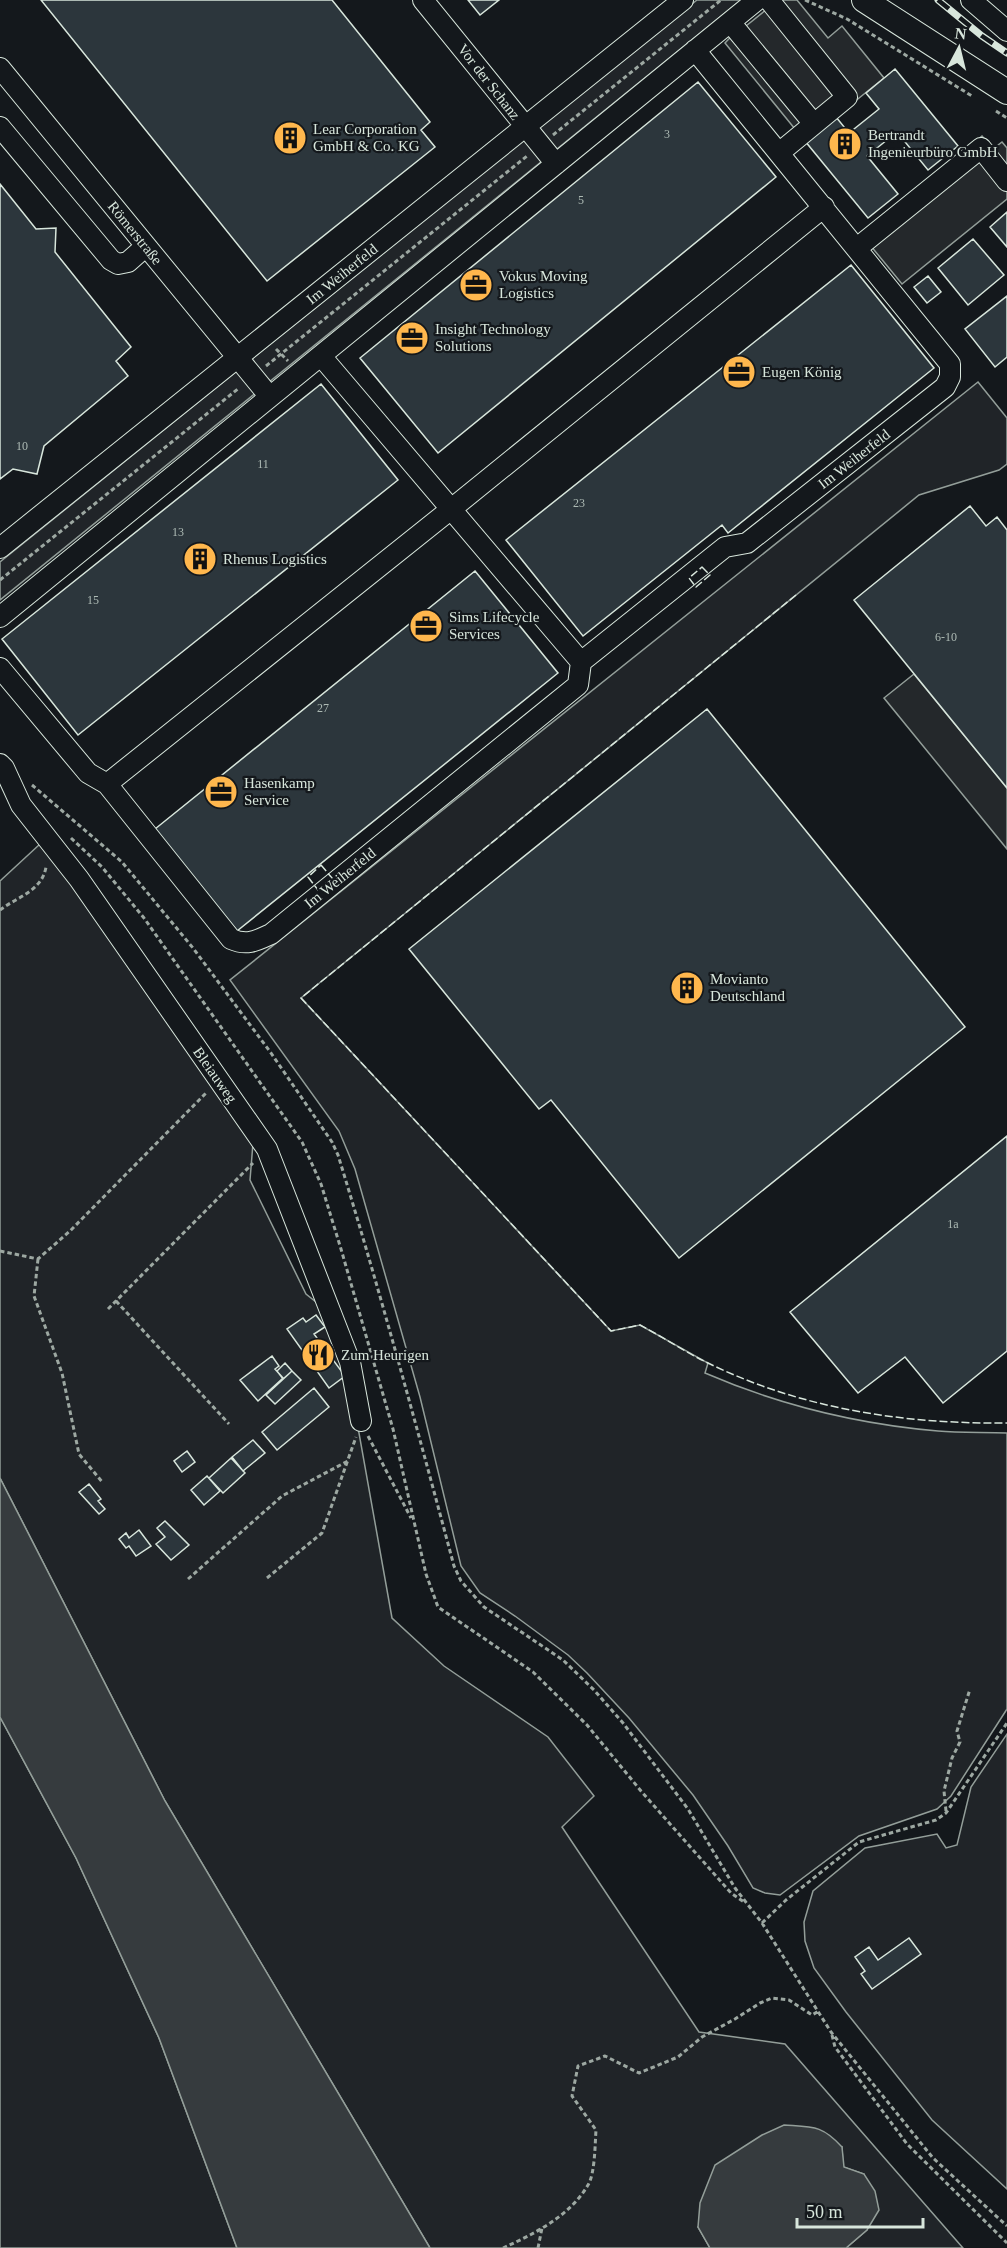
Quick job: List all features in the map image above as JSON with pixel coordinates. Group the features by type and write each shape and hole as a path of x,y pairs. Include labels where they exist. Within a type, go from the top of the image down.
{"main road":[{"path":"864,0 998,100"}],"street":[{"name":"Vor der Schanz","path":"423,0 556,164"},
{"name":"Im Weiherfeld","path":"0,548 683,0"},
{"path":"0,617 757,0"},
{"path":"769,0 847,97 779,153"},
{"path":"971,0 1007,32"},
{"path":"730,22 814,124"},
{"name":"Im Weiherfeld","path":"0,668 88,773 107,784 231,939 242,944 252,943 271,934 578,685 581,662 725,547 747,543 945,387 950,377 950,364 695,50"},
{"name":"Römerstraße","path":"0,68 270,397"},
{"path":"0,126 111,260 118,264 128,262 146,246"},
{"path":"857,248 981,148 1007,181"},
{"path":"107,784 824,207"},
{"path":"321,356 581,662"},
{"name":"Bleiauweg","path":"1,768 21,805 79,879 267,1149 350,1362 361,1421"}],"path":[{"path":"548,140 722,0"},
{"path":"805,0 848,18 973,96"},
{"path":"998,100 1007,118"},
{"name":"Im Weiherfeld","path":"260,371 531,153"},
{"path":"271,343 292,364"},
{"path":"0,580 243,385"},
{"path":"31,784 122,862 193,948 271,1053 332,1142 375,1274 454,1566 461,1581 484,1607 563,1660 623,1723 688,1809 735,1888 762,1923 831,2032 933,2158 1007,2226"},
{"path":"68,835 102,867 144,918 302,1142 321,1184 393,1429 426,1574 438,1607 533,1672 587,1725 641,1791 731,1893 748,1904"},
{"path":"0,910 31,891 42,880 46,870 45,836"},
{"path":"103,1483 79,1454 62,1373 34,1296 38,1258 70,1231 219,1080"},
{"path":"108,1309 267,1149"},
{"path":"0,1251 38,1258"},
{"path":"116,1301 228,1424"},
{"path":"361,1421 414,1523"},
{"path":"267,1578 322,1533 361,1421"},
{"path":"188,1579 282,1496 348,1461"},
{"path":"946,1813 944,1791 952,1758 960,1742 957,1731 970,1689"},
{"path":"762,1923 786,1900 859,1842 936,1820 946,1813 1007,1724"},
{"path":"503,2248 563,2215 589,2184 596,2130 572,2096 578,2066 605,2056 639,2073 678,2057 702,2037 772,1998 789,2000 812,2015 819,2011"},
{"path":"831,2032 835,2047 907,2144 1007,2243"},
{"path":"538,2248 542,2228"}],"shaded area":[{"path":"697,0 741,0 0,600 0,562"},
{"path":"773,0 797,0 828,38 842,26 884,78 793,151 795,129 725,43 744,23 746,26 767,9"},
{"path":"982,136 993,149 1002,142 1007,148 1007,199 902,284 861,234"},
{"path":"978,382 1007,418 1007,464 999,470 919,495 301,998 611,1331 640,1325 708,1363 705,1373 790,1404 848,1418 908,1428 946,1432 1007,1433 1007,1709 951,1796 937,1809 859,1836 780,1895 765,1893 753,1888 693,1795 629,1718 568,1655 480,1593 461,1566 420,1397 355,1169 339,1131 230,980"},
{"path":"914,674 1007,788 1007,849 884,698"},
{"path":"40,844 98,916 253,1143 250,1180 306,1294 321,1306 349,1377 392,1618 444,1666 548,1737 594,1796 562,1827 699,2032 785,2044 963,2248 846,2248 867,2230 864,2174 843,2167 842,2147 698,2227 710,2248 430,2248 165,1801 0,1478 0,881"},
{"path":"0,1478 165,1801 430,2248 237,2248 159,2038 76,1858 0,1717"},
{"path":"0,1717 76,1858 159,2038 237,2248 0,2248"},
{"path":"1007,1734 1007,2189 932,2120 846,2012 814,1968 805,1941 804,1922 813,1891 865,1848 937,1834 946,1848 957,1845 971,1787"},
{"path":"784,2125 810,2127 823,2131 842,2147 844,2167 864,2174 875,2191 879,2210 867,2230 846,2248 710,2248 698,2227 700,2203 715,2165 762,2135"}],"building":[{"name":"Lear Corporation GmbH & Co. KG","path":"41,0 332,0 430,122 421,130 435,147 267,281"},
{"path":"468,0 499,0 480,15"},
{"name":"Bertrandt Ingenieurbüro GmbH","path":"895,69 958,146 928,170 897,132 867,156 898,194 868,218 805,141 836,117 849,133 879,109 866,93"},
{"path":"698,82 776,177 438,453 360,358"},
{"path":"0,184 36,229 56,228 55,252 131,347 116,361 128,376 44,446 37,474 13,469 0,479"},
{"path":"1007,212 1007,247 990,227"},
{"path":"973,239 1004,275 968,305 938,268"},
{"path":"851,265 934,368 728,533 722,525 583,636 506,540"},
{"path":"928,276 941,292 927,303 914,287"},
{"path":"1007,296 1007,357 995,367 965,329"},
{"name":"Rhenus Logistics","path":"321,384 398,480 78,735 2,639"},
{"path":"970,506 986,526 997,517 1007,530 1007,788 854,600"},
{"path":"475,571 558,673 237,931 155,829"},
{"name":"Movianto Deutschland","path":"707,709 965,1027 679,1258 551,1100 539,1109 409,949"},
{"path":"1007,1136 1007,1351 943,1403 905,1357 858,1393 790,1312"},
{"name":"Zum Heurigen","path":"316,1315 325,1327 314,1334 345,1376 329,1388 287,1329 303,1318 306,1322"},
{"path":"272,1356 279,1366 275,1369 283,1378 258,1401 240,1380"},
{"path":"285,1363 292,1371 283,1379 277,1371"},
{"path":"292,1371 301,1380 275,1404 266,1395"},
{"path":"314,1388 329,1407 277,1450 262,1432"},
{"path":"253,1440 265,1453 243,1471 232,1457"},
{"path":"187,1451 195,1462 182,1472 174,1461"},
{"path":"231,1458 245,1473 223,1493 209,1478"},
{"path":"207,1476 220,1491 204,1505 191,1490"},
{"path":"89,1484 101,1499 98,1501 105,1509 99,1514 79,1492"},
{"path":"165,1521 189,1545 171,1560 156,1544 165,1537 157,1528"},
{"path":"139,1530 151,1546 136,1556 129,1546 126,1548 119,1539 126,1533 129,1538"},
{"path":"909,1938 921,1954 872,1989 861,1974 865,1971 855,1957 869,1947 878,1960"}],"railway":[{"path":"938,0 1007,53"}],"fence":[{"path":"702,567 710,575 696,587 689,578 702,567"},
{"path":"796,595 301,998 611,1331 640,1325 699,1359 744,1379 780,1392 854,1411 930,1421 1007,1423"},
{"path":"321,865 332,878 318,890 308,877 321,865"}],"place":[{"name":"Lear Corporation GmbH & Co. KG","path":"290,138"},
{"name":"Bertrandt Ingenieurbüro GmbH","path":"845,144"},
{"name":"Vokus Moving Logistics","path":"476,285"},
{"name":"Insight Technology Solutions","path":"412,338"},
{"name":"Eugen König","path":"739,372"},
{"name":"Rhenus Logistics","path":"200,559"},
{"name":"Sims Lifecycle Services","path":"426,626"},
{"name":"Hasenkamp Service","path":"221,792"},
{"name":"Movianto Deutschland","path":"687,988"},
{"name":"Zum Heurigen","path":"318,1355"}]}
